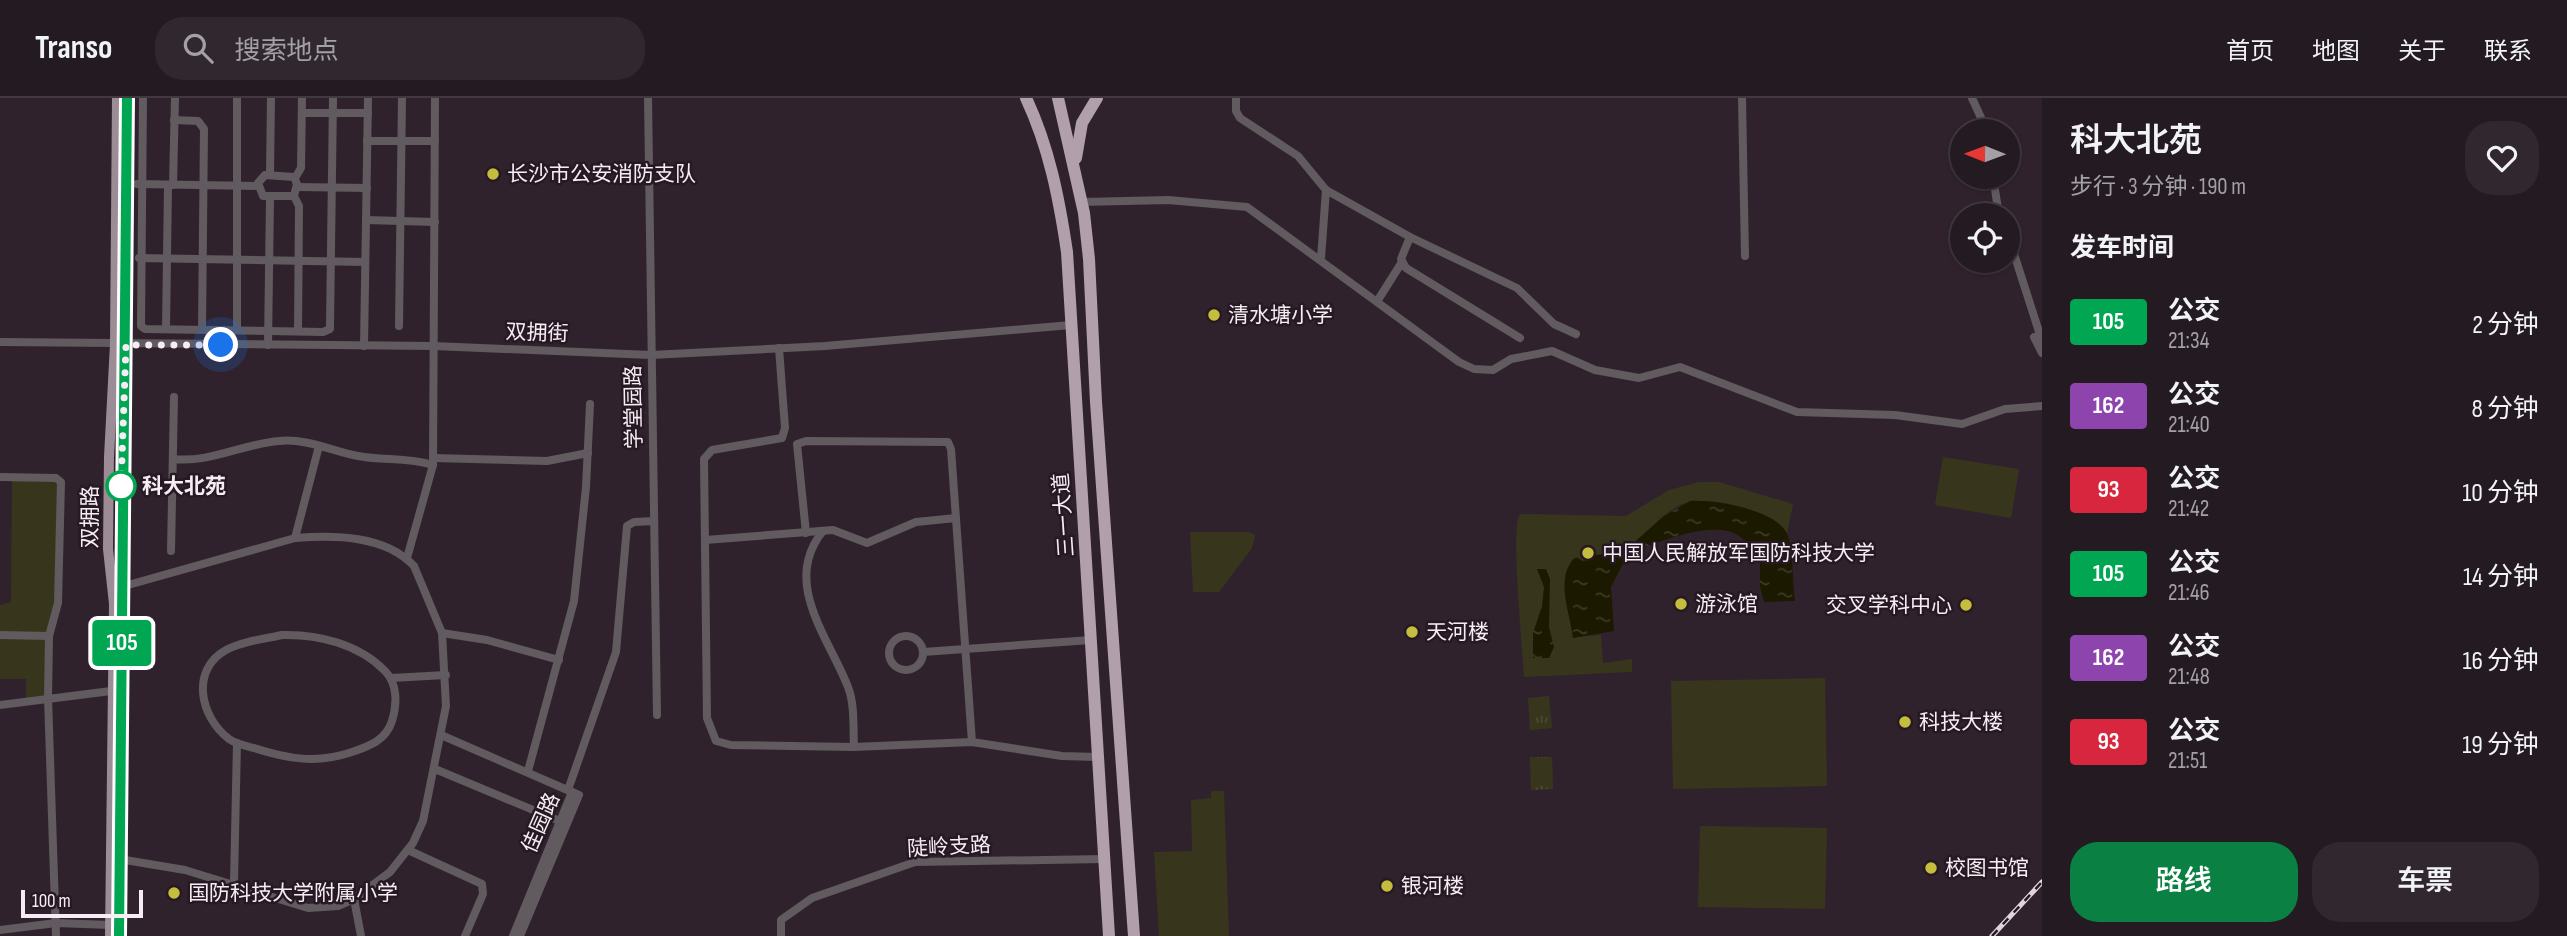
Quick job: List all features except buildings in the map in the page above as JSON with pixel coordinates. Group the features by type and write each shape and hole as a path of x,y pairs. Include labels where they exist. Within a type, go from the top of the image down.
{"highway":[{"name":"三一大道","path":"1026,98 1047,152 1059,195 1067,252 1109,936"},
{"name":"三一大道","path":"1058,98 1076,169 1089,259 1096,402 1133,936"},
{"path":"1076,169 1082,123 1097,98"}],"main road":[{"name":"双拥路","path":"110,931 121,587 121,184 117,98"},
{"name":"双拥路","path":"121,184 127,98"},
{"name":"双拥路","path":"119,936 117,690 114,604 108,549 108,470 120,344"}],"street":[{"path":"143,98 139,323 143,328 269,331 330,329 333,98"},
{"path":"166,329 175,98"},
{"path":"237,98 237,330"},
{"path":"270,174 271,98"},
{"path":"298,331 299,206 294,196 301,168 302,98"},
{"path":"364,346 368,98"},
{"path":"399,326 402,98"},
{"path":"407,558 433,462 435,98"},
{"name":"学堂园路","path":"648,98 657,715"},
{"path":"1236,98 1236,111 1240,118 1298,156 1326,190 1410,237 1517,288 1554,324 1576,334"},
{"path":"1742,98 1745,256"},
{"path":"1972,98 1983,119"},
{"path":"1978,98 1985,119"},
{"path":"302,113 368,113"},
{"path":"174,120 198,121 204,125 202,329"},
{"path":"367,141 435,141"},
{"path":"258,186 263,176 289,174 296,183 367,188"},
{"path":"121,184 258,186"},
{"path":"258,186 263,197 270,199 294,196"},
{"path":"1321,257 1326,190"},
{"path":"268,345 270,199"},
{"path":"1082,202 1168,200 1247,207 1321,257 1459,362 1475,369 1493,370 1511,359 1552,351 1595,370 1639,378 1680,367 1797,412 1895,415 1957,424 2005,409 2042,406"},
{"path":"366,220 435,222"},
{"path":"1378,300 1402,262 1410,237"},
{"path":"139,258 365,262"},
{"path":"1402,262 1520,338"},
{"path":"2014,273 2032,332 2042,353"},
{"path":"2018,273 2042,341"},
{"name":"双拥街","path":"0,342 434,346 651,355 779,348 1071,325"},
{"path":"779,348 784,434 797,444 806,533"},
{"path":"171,551 174,397"},
{"path":"528,771 574,601 590,404"},
{"path":"784,434 777,440 706,453 707,718 716,741 731,745 854,747 972,742 1062,756 1097,757"},
{"path":"173,459 198,460 279,440 354,455 433,462 537,462 588,453"},
{"path":"797,444 806,441 948,442 951,449 972,742"},
{"path":"295,538 318,446"},
{"path":"0,477 60,480 58,603 50,636 48,698 56,936"},
{"path":"705,540 838,530 867,543 916,522 956,518"},
{"name":"佳园路","path":"520,936 563,822 570,791 616,652 627,526 634,522 654,522"},
{"path":"823,531 810,552 808,597 815,620 849,688 854,747"},
{"path":"119,859 185,870 234,882 308,908 338,906 354,899 390,872 408,850 423,821 441,735 446,675 442,634 421,580 407,558 385,547 350,538 295,538 121,587"},
{"path":"442,634 487,640 559,660"},
{"path":"0,635 50,636"},
{"path":"282,635 320,637 360,653 377,663 391,678 396,709 381,738 370,746 336,757 310,760 282,758 228,738 212,719 202,687 205,671 213,659 226,650 282,635"},
{"path":"904,636 915,638 923,652 920,662 912,669 896,666 890,656 891,645 904,636"},
{"path":"923,652 1091,640"},
{"path":"391,678 446,675"},
{"path":"0,705 117,690"},
{"path":"441,735 570,791"},
{"path":"234,882 237,743"},
{"path":"435,769 563,822"},
{"name":"佳园路","path":"513,936 563,822"},
{"path":"408,850 482,884 483,894 465,936"},
{"name":"陡岭支路","path":"782,936 781,920 812,898 915,862 1104,859"},
{"path":"354,899 361,936"},
{"path":"0,930 56,923 110,931"}],"green space":[{"path":"1943,457 2019,469 2011,518 1935,505"},
{"path":"12,477 61,478 58,603 50,636 48,698 26,700 26,679 0,679 0,605 11,602"},
{"path":"1699,482 1719,482 1793,504 1787,534 1766,517 1751,511 1719,502 1703,501 1676,507 1630,546 1615,545 1611,553 1574,558 1565,576 1565,596 1573,637 1601,635 1603,663 1632,659 1632,672 1524,677 1516,541 1520,514 1626,516 1669,490"},
{"path":"1190,532 1249,532 1255,535 1252,548 1219,592 1193,592"},
{"path":"1825,678 1827,786 1673,789 1671,681"},
{"path":"1549,696 1552,728 1530,730 1528,698"},
{"path":"1530,757 1552,757 1553,789 1531,790"},
{"path":"1211,791 1224,791 1229,936 1159,936 1154,852 1192,851 1191,800 1211,798"},
{"path":"1700,826 1827,828 1825,909 1698,907"}],"water":[{"path":"1690,501 1745,508 1773,519 1782,527 1790,543 1795,601 1764,602 1760,587 1760,561 1739,536 1728,531 1699,531 1628,554 1611,587 1614,631 1573,638 1565,596 1565,576 1574,558 1611,553 1614,545 1630,546 1664,516"},
{"path":"1537,569 1546,569 1550,579 1549,627 1554,647 1549,658 1533,658 1533,633 1542,606 1544,587"}],"railway":[{"path":"1992,936 2042,882"}],"bus line":[{"name":"105","path":"119,936 121,486 126,345 127,98"}],"place":[{"name":"长沙市公安消防支队","path":"493,174"},
{"name":"清水塘小学","path":"1214,315"},
{"name":"科大北苑","path":"121,486"},
{"name":"中国人民解放军国防科技大学","path":"1588,553"},
{"name":"游泳馆","path":"1681,604"},
{"name":"交叉学科中心","path":"1966,605"},
{"name":"天河楼","path":"1412,632"},
{"name":"科技大楼","path":"1905,722"},
{"name":"校图书馆","path":"1931,868"},
{"name":"银河楼","path":"1387,886"},
{"name":"国防科技大学附属小学","path":"174,893"}],"route":[{"path":"121,486 126,345 221,345"}]}
